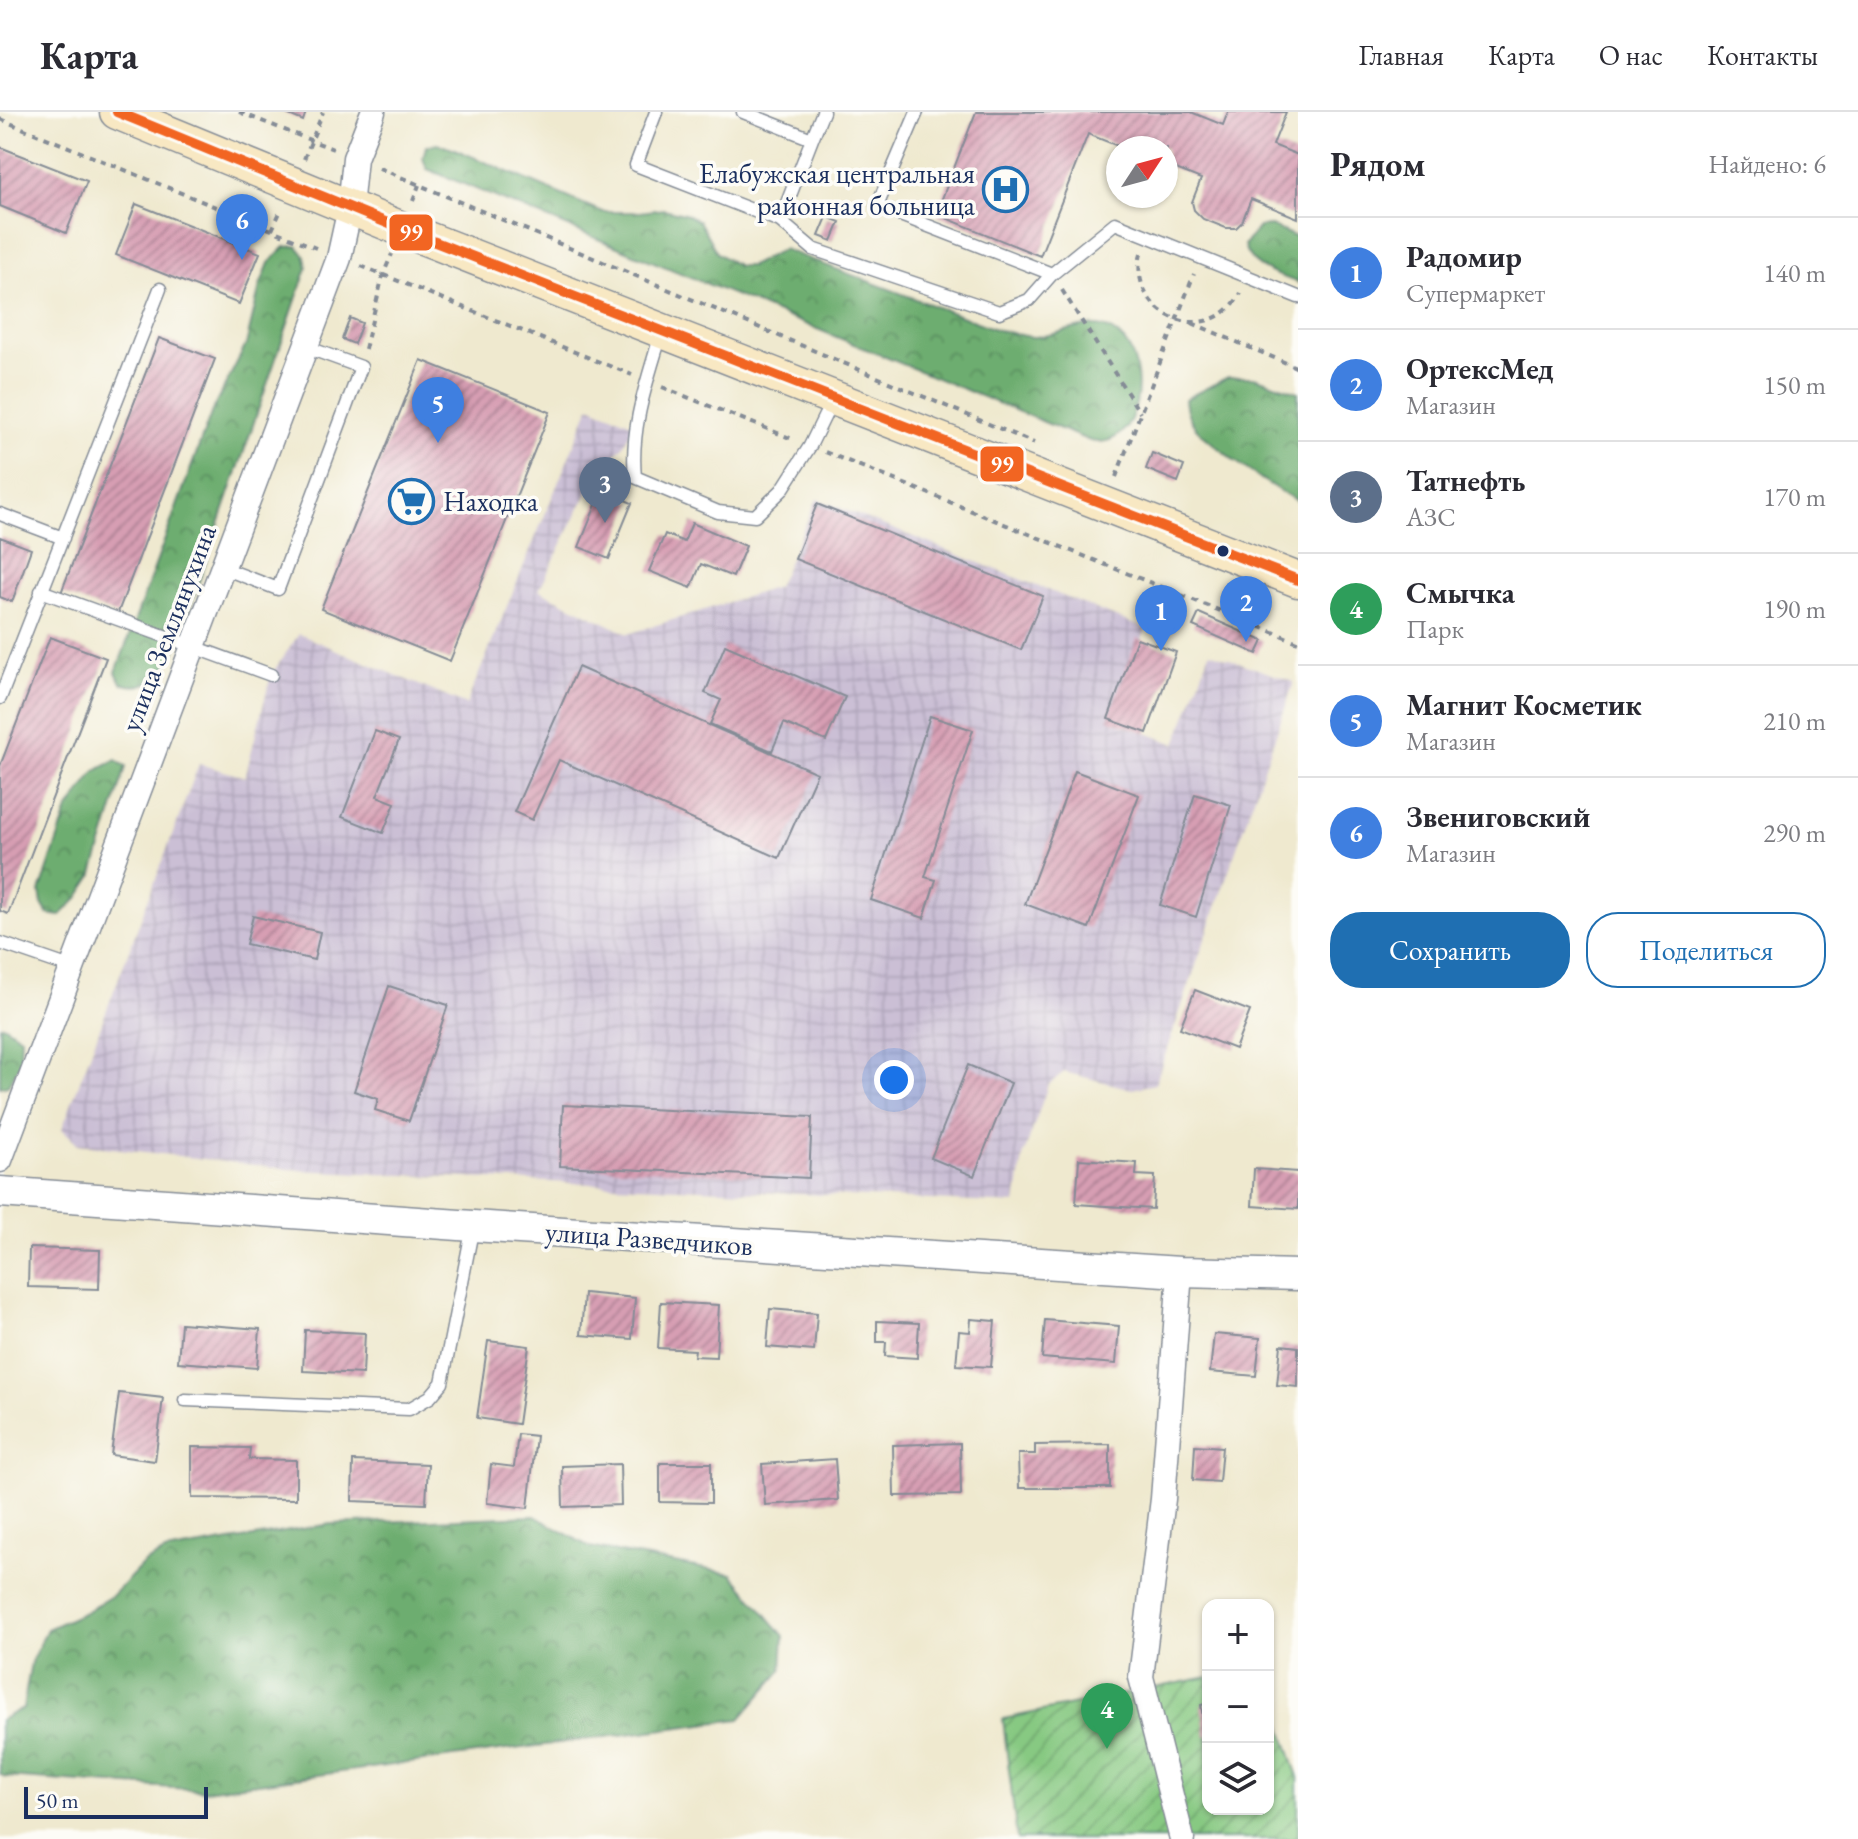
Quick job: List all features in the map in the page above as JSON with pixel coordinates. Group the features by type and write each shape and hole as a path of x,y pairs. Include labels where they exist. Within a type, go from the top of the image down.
{"main road":[{"path":"117,112 402,229 1298,580"}],"street":[{"name":"улица Землянухина","path":"0,1160 339,258 350,208 355,158 373,112"},
{"name":"улица Разведчиков","path":"0,1192 1180,1272 1298,1275"},
{"path":"1180,1272 1163,1499 1141,1677 1182,1839"}],"lane":[{"path":"656,112 636,165 780,221 813,249 999,312 1029,300 1052,274 1115,223 1298,297"},
{"path":"743,112 812,139"},
{"path":"780,221 823,112"},
{"path":"917,112 877,206 1052,274"},
{"path":"0,698 160,289"},
{"path":"662,331 637,416 632,453 635,477 718,512 755,516 782,490 810,446 833,398"},
{"path":"223,568 278,589 361,367 306,347"},
{"path":"0,514 63,538"},
{"path":"41,591 271,675"},
{"path":"0,943 73,968"},
{"path":"185,1400 409,1409 430,1397 442,1383 473,1226"}],"path":[{"path":"239,112 1043,446"},
{"path":"361,367 383,275 419,185"},
{"path":"1149,237 1140,256 1141,282 1154,305 1176,319 1190,322 1298,368"},
{"path":"1130,483 1116,477 1200,258"},
{"path":"1052,274 1140,413"},
{"path":"1190,322 1204,321 1230,308 1239,297 1246,276"}],"shaded area":[{"path":"590,406 634,424 623,446 597,473 539,590 628,634 777,587 817,499 1146,629 1113,721 1176,744 1210,652 1294,682 1155,1084 1132,1089 1064,1072 1048,1085 1023,1157 1016,1204 297,1170 78,1144 62,1129 199,764 245,777 271,675 299,634 466,705"}],"green space":[{"path":"437,144 602,212 664,209 688,215 699,221 717,253 738,266 750,266 783,249 998,330 1034,337 1087,326 1108,329 1129,348 1135,364 1138,383 1131,419 1121,433 1108,441 1090,441 427,169 423,158 426,146"},
{"path":"1271,226 1298,238 1298,283 1265,270 1247,253 1244,245 1259,227"},
{"path":"297,246 305,256 307,268 176,649 167,666 154,679 139,685 121,683 116,672 212,411 246,345 260,286 269,263 285,247"},
{"path":"1228,377 1254,377 1298,392 1298,501 1234,460 1200,432 1192,421 1185,399"},
{"path":"116,760 126,767 92,877 78,898 60,916 48,914 40,892 67,812 95,771"},
{"path":"0,1026 21,1037 20,1064 8,1085 0,1087"},
{"path":"535,1516 590,1547 732,1574 784,1636 782,1670 740,1719 205,1790 5,1777 0,1773 0,1720 23,1708 31,1662 47,1629 113,1595 144,1563 165,1552 331,1524"},
{"path":"1202,1678 1202,1815 1274,1815 1274,1703 1298,1778 1298,1839 1017,1839 1003,1719"}],"building":[{"path":"282,112 306,112 303,121"},
{"name":"Елабужская центральная районная больница","path":"976,112 1191,112 1223,125 1228,112 1286,112 1273,145 1298,155 1298,218 1251,199 1242,222 1236,228 1226,228 1203,219 1194,210 1192,202 1201,179 1178,170 1178,136 1106,136 1106,141 1088,134 1040,256 936,214"},
{"path":"0,147 87,181 66,233 0,206"},
{"path":"136,204 260,253 239,304 116,255"},
{"path":"827,217 840,222 832,241 819,236"},
{"path":"350,318 362,323 354,344 342,339"},
{"path":"159,338 215,359 117,615 61,593"},
{"path":"421,360 550,412 450,661 321,609"},
{"path":"1152,453 1184,466 1178,482 1146,469"},
{"path":"602,490 632,503 609,559 579,547"},
{"path":"817,504 1043,596 1021,650 795,559"},
{"path":"692,523 746,546 733,577 701,564 691,588 649,571 665,534 684,542"},
{"path":"0,537 31,549 12,602 0,597"},
{"path":"1199,613 1263,641 1257,654 1193,626"},
{"path":"50,637 106,658 8,914 0,911 0,766"},
{"path":"1137,638 1176,652 1147,733 1108,719"},
{"path":"725,645 845,697 826,741 784,723 772,751 710,724 721,700 705,693"},
{"path":"578,667 817,773 779,858 559,760 532,820 514,812"},
{"path":"930,716 973,730 925,877 936,880 924,918 871,900"},
{"path":"375,731 399,740 377,796 395,803 383,833 342,817"},
{"path":"1075,771 1139,795 1089,928 1025,904"},
{"path":"1195,794 1231,805 1196,917 1160,905"},
{"path":"253,916 320,932 314,960 246,944"},
{"path":"389,986 448,1005 409,1121 375,1110 378,1099 354,1091"},
{"path":"1195,990 1250,1011 1235,1049 1180,1028"},
{"path":"968,1065 1011,1083 974,1176 931,1158"},
{"path":"563,1105 812,1117 809,1178 560,1166"},
{"path":"1079,1159 1137,1163 1136,1175 1155,1176 1153,1209 1076,1204"},
{"path":"1254,1169 1298,1172 1298,1209 1252,1206"},
{"path":"29,1248 100,1250 99,1289 28,1287"},
{"path":"584,1293 635,1298 632,1339 581,1335"},
{"path":"661,1302 719,1305 716,1357 694,1356 695,1350 658,1348"},
{"path":"770,1309 817,1313 814,1351 767,1347"},
{"path":"971,1319 995,1321 991,1367 956,1365 959,1331 970,1332"},
{"path":"1045,1320 1119,1326 1116,1364 1042,1358"},
{"path":"877,1321 919,1323 917,1358 885,1356 886,1342 877,1342"},
{"path":"181,1323 260,1329 257,1368 178,1362"},
{"path":"305,1330 365,1333 363,1374 303,1371"},
{"path":"1214,1334 1260,1338 1256,1376 1210,1372"},
{"path":"488,1341 529,1346 518,1424 477,1418"},
{"path":"1281,1345 1298,1347 1298,1387 1277,1385"},
{"path":"119,1393 163,1398 155,1461 111,1455"},
{"path":"518,1434 536,1436 528,1508 487,1503 491,1464 514,1467"},
{"path":"960,1443 961,1495 894,1496 893,1445"},
{"path":"1110,1444 1110,1488 1019,1488 1018,1454 1035,1454 1035,1445"},
{"path":"1195,1445 1222,1447 1219,1482 1193,1480"},
{"path":"192,1447 250,1448 249,1459 296,1460 296,1499 192,1498"},
{"path":"835,1459 838,1500 765,1505 762,1464"},
{"path":"353,1461 428,1464 426,1504 352,1501"},
{"path":"660,1463 711,1463 711,1503 660,1502"},
{"path":"620,1464 621,1505 563,1507 562,1466"}],"transit line":[{"name":"99","path":"117,112 402,229 1298,580"}],"place":[{"name":"Елабужская центральная районная больница","path":"1006,189"},
{"name":"Звениговский","path":"242,260"},
{"name":"Магнит Косметик","path":"438,443"},
{"name":"Находка","path":"412,501"},
{"name":"Татнефть","path":"605,523"},
{"name":"ОртексМед","path":"1246,642"},
{"name":"Радомир","path":"1161,651"},
{"name":"Смычка","path":"1107,1749"}]}
